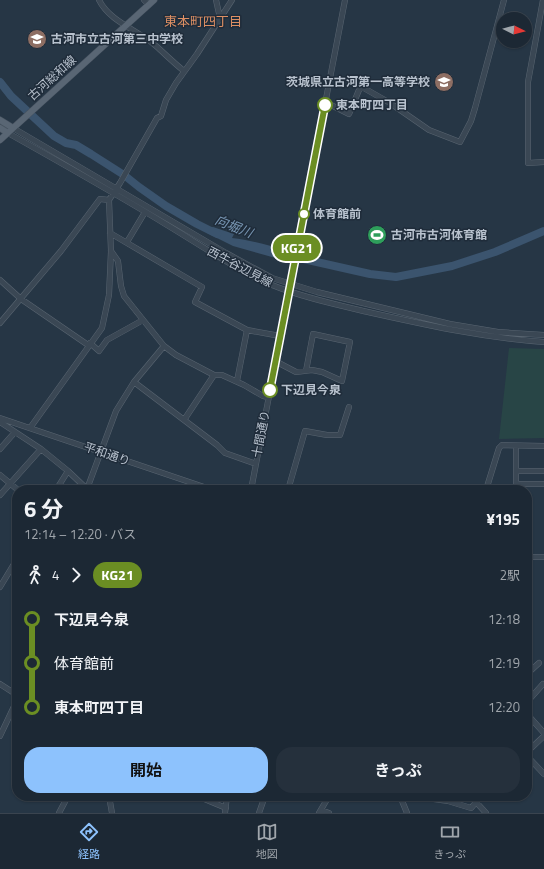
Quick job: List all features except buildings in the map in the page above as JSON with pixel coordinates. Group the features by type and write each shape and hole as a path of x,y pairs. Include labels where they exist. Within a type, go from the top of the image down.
{"main road":[{"name":"古河総和線","path":"0,140 154,0"},
{"path":"0,120 13,128"},
{"path":"0,128 8,133"}],"street":[{"path":"99,0 103,8 126,26 156,45 163,54 184,71"},
{"path":"144,0 149,5"},
{"path":"216,0 220,18"},
{"path":"30,428 89,344 102,328 109,295 111,251 109,200 117,189 157,118 161,116 169,94 232,0"},
{"name":"十間通り","path":"252,485 345,0"},
{"path":"325,102 349,114 359,90 362,87 390,103 429,130 460,142 475,108 504,0"},
{"path":"543,0 528,82 527,143 528,163 544,162"},
{"name":"西牛谷辺見線","path":"13,128 243,263 272,278 290,285 371,306 450,324 520,334 544,335"},
{"name":"西牛谷辺見線","path":"8,133 145,212 225,261 254,277 289,291 354,308 450,330 496,338 544,342"},
{"path":"0,323 61,251 100,199 109,200"},
{"path":"127,242 145,212"},
{"path":"110,233 202,287 195,302 247,330 280,336"},
{"path":"111,251 118,261 122,293 133,309 164,346 191,364 214,375 222,374 263,396 268,397"},
{"path":"0,280 21,299 99,352 107,340 143,320"},
{"path":"236,381 247,330"},
{"path":"275,361 296,372 306,370 322,372 342,381 350,342 313,334 306,370"},
{"path":"89,485 116,411 134,382 164,346"},
{"path":"184,420 214,375"},
{"path":"134,382 217,445 225,453 256,464"},
{"path":"289,485 305,431 327,435 340,435 349,407"},
{"name":"平和通り","path":"0,418 198,485"},
{"path":"0,422 41,449 68,471 82,485"},
{"path":"0,449 15,432"},
{"path":"488,485 499,448 502,446 544,446"},
{"path":"516,446 516,484 544,484"},
{"path":"0,495 41,449"},
{"path":"59,485 68,471"},
{"path":"516,471 544,471"},
{"path":"0,475 12,485"},
{"path":"532,557 544,557"},
{"path":"0,587 12,567"},
{"path":"532,669 538,663"},
{"path":"0,684 12,692"},
{"path":"532,696 543,684"},
{"path":"0,736 12,711"},
{"path":"532,720 544,733"},
{"path":"532,747 544,736"},
{"path":"532,761 544,774"},
{"path":"59,813 65,801"},
{"path":"110,801 112,813"},
{"path":"207,801 226,811 227,801"},
{"path":"259,813 263,801"},
{"path":"326,801 320,812 328,813"},
{"path":"402,801 407,813"},
{"path":"448,801 471,808 476,801"},
{"path":"479,801 485,813"}],"green space":[{"path":"509,348 544,349 544,438 499,439"}],"water":[{"path":"213,227 234,234 232,238 288,250 286,261 233,246 207,233 207,229"}],"waterway":[{"name":"向堀川","path":"0,82 11,96 54,136 66,143 76,145 91,154 124,175 166,206 217,234"},
{"name":"向堀川","path":"277,253 370,274 396,277 452,266 495,252 544,231"}],"bus line":[{"name":"KG21","path":"270,390 325,105"}],"place":[{"name":"古河市立古河第三中学校","path":"37,39"},
{"name":"茨城県立古河第一高等学校","path":"444,82"},
{"name":"東本町四丁目","path":"325,105"},
{"name":"体育館前","path":"304,214"},
{"name":"古河市古河体育館","path":"377,235"},
{"name":"下辺見今泉","path":"270,390"}],"district":[{"name":"東本町四丁目","path":"203,21"}]}
